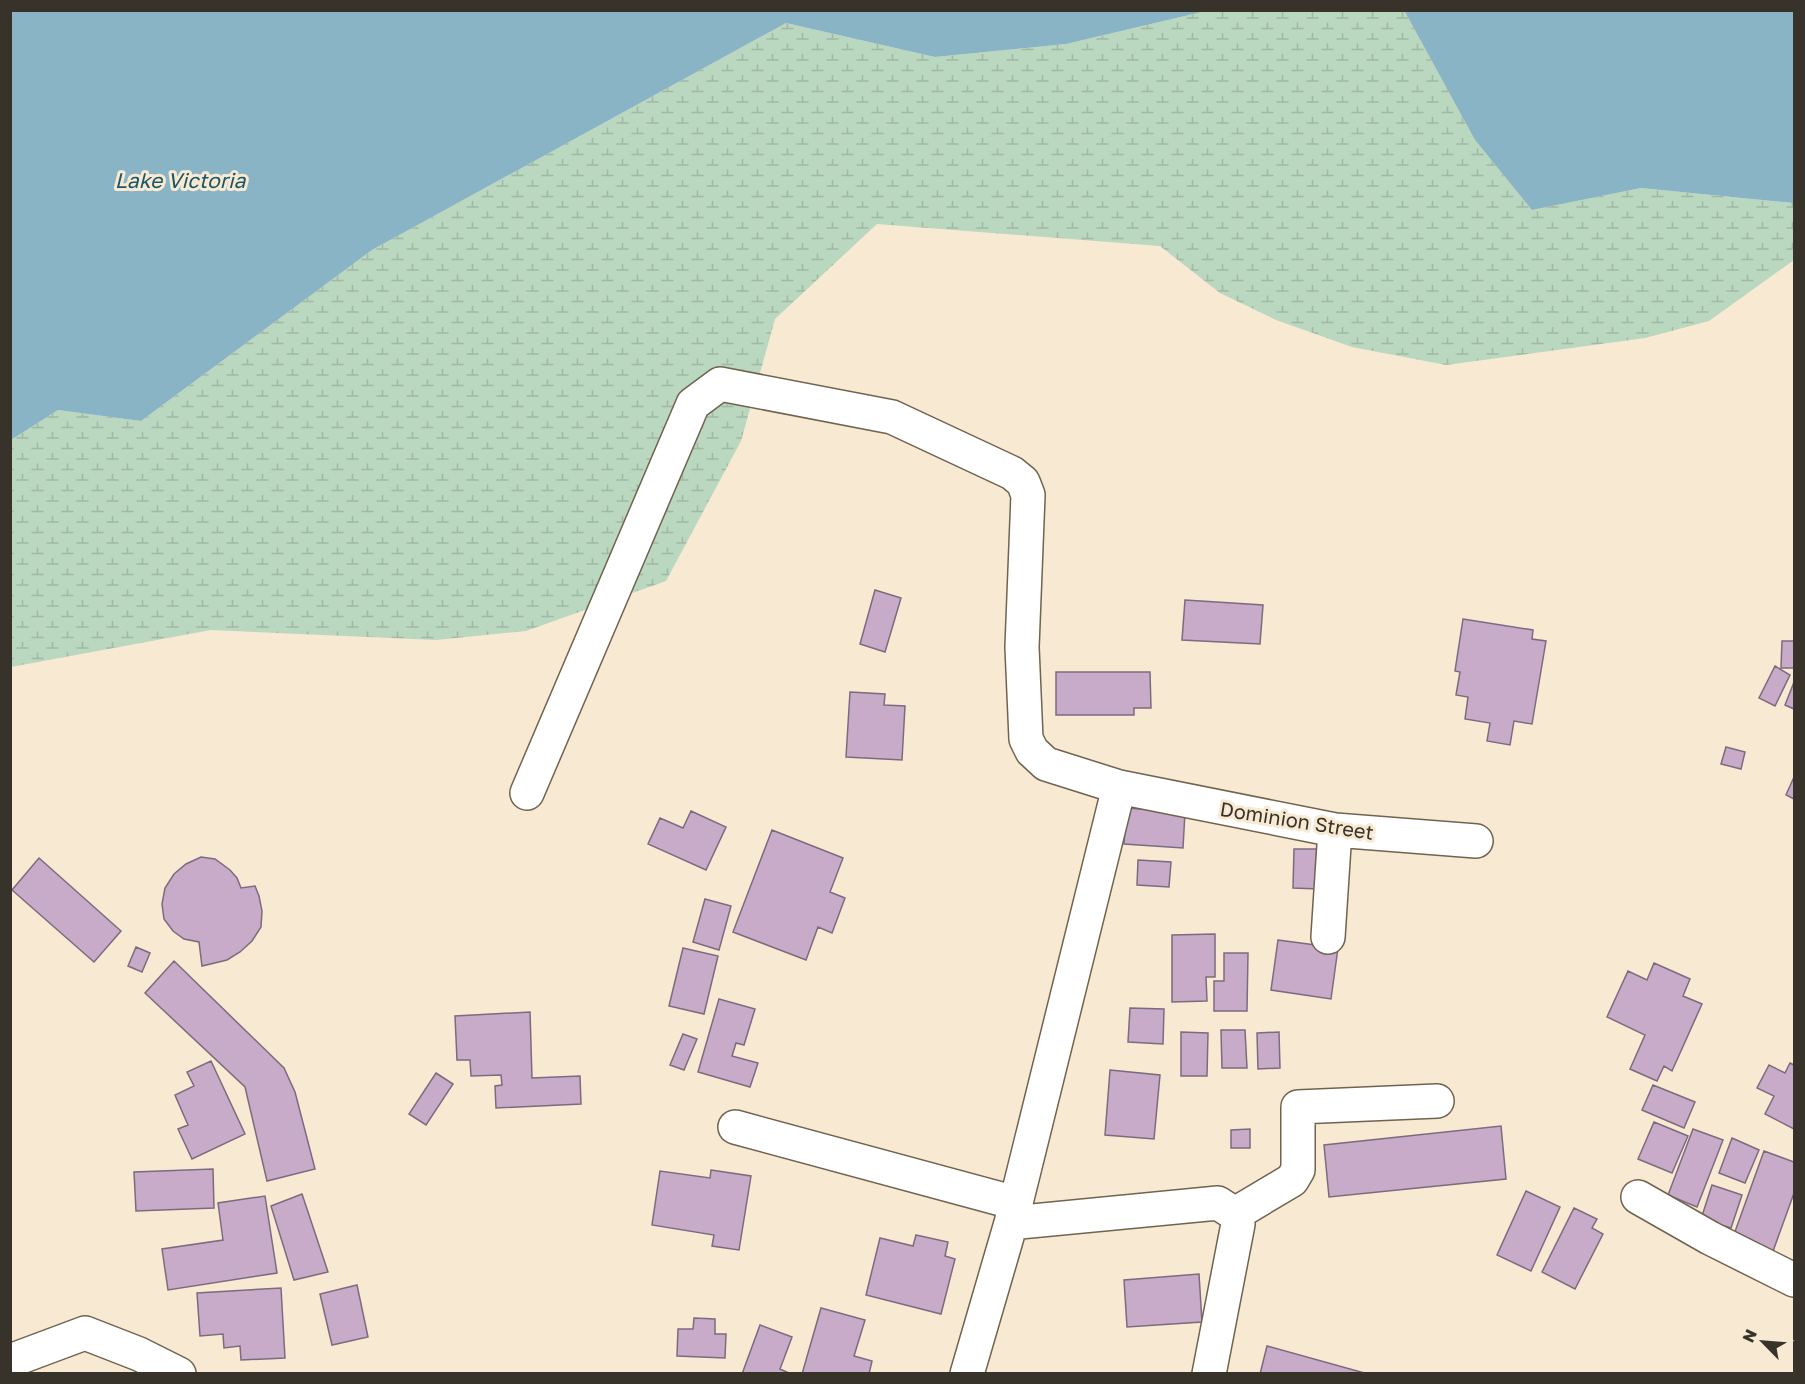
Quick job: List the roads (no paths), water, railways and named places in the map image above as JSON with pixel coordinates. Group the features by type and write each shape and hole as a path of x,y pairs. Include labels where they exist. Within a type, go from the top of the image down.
{"street":[{"name":"Dominion Street","path":"527,793 693,404 720,384 892,417 1012,473 1023,482 1028,495 1022,647 1026,739 1032,751 1046,764 1119,787 1335,830 1476,841"},
{"path":"967,1374 1014,1213 1119,787"},
{"path":"1328,937 1335,830"},
{"path":"1234,1214 1292,1180 1296,1175 1298,1170 1298,1107 1437,1101"},
{"path":"735,1127 1014,1213 1218,1203 1234,1214 1238,1224 1209,1374"},
{"path":"1638,1197 1710,1238 1794,1280"},
{"path":"10,1361 85,1333 139,1354 179,1374"}],"water":[{"name":"Lake Victoria","path":"11,10 1206,11 1066,44 935,57 786,23 372,250 141,421 58,410 11,440"},
{"path":"1345,11 1794,11 1794,203 1641,188 1532,210 1475,140 1405,12"}]}
